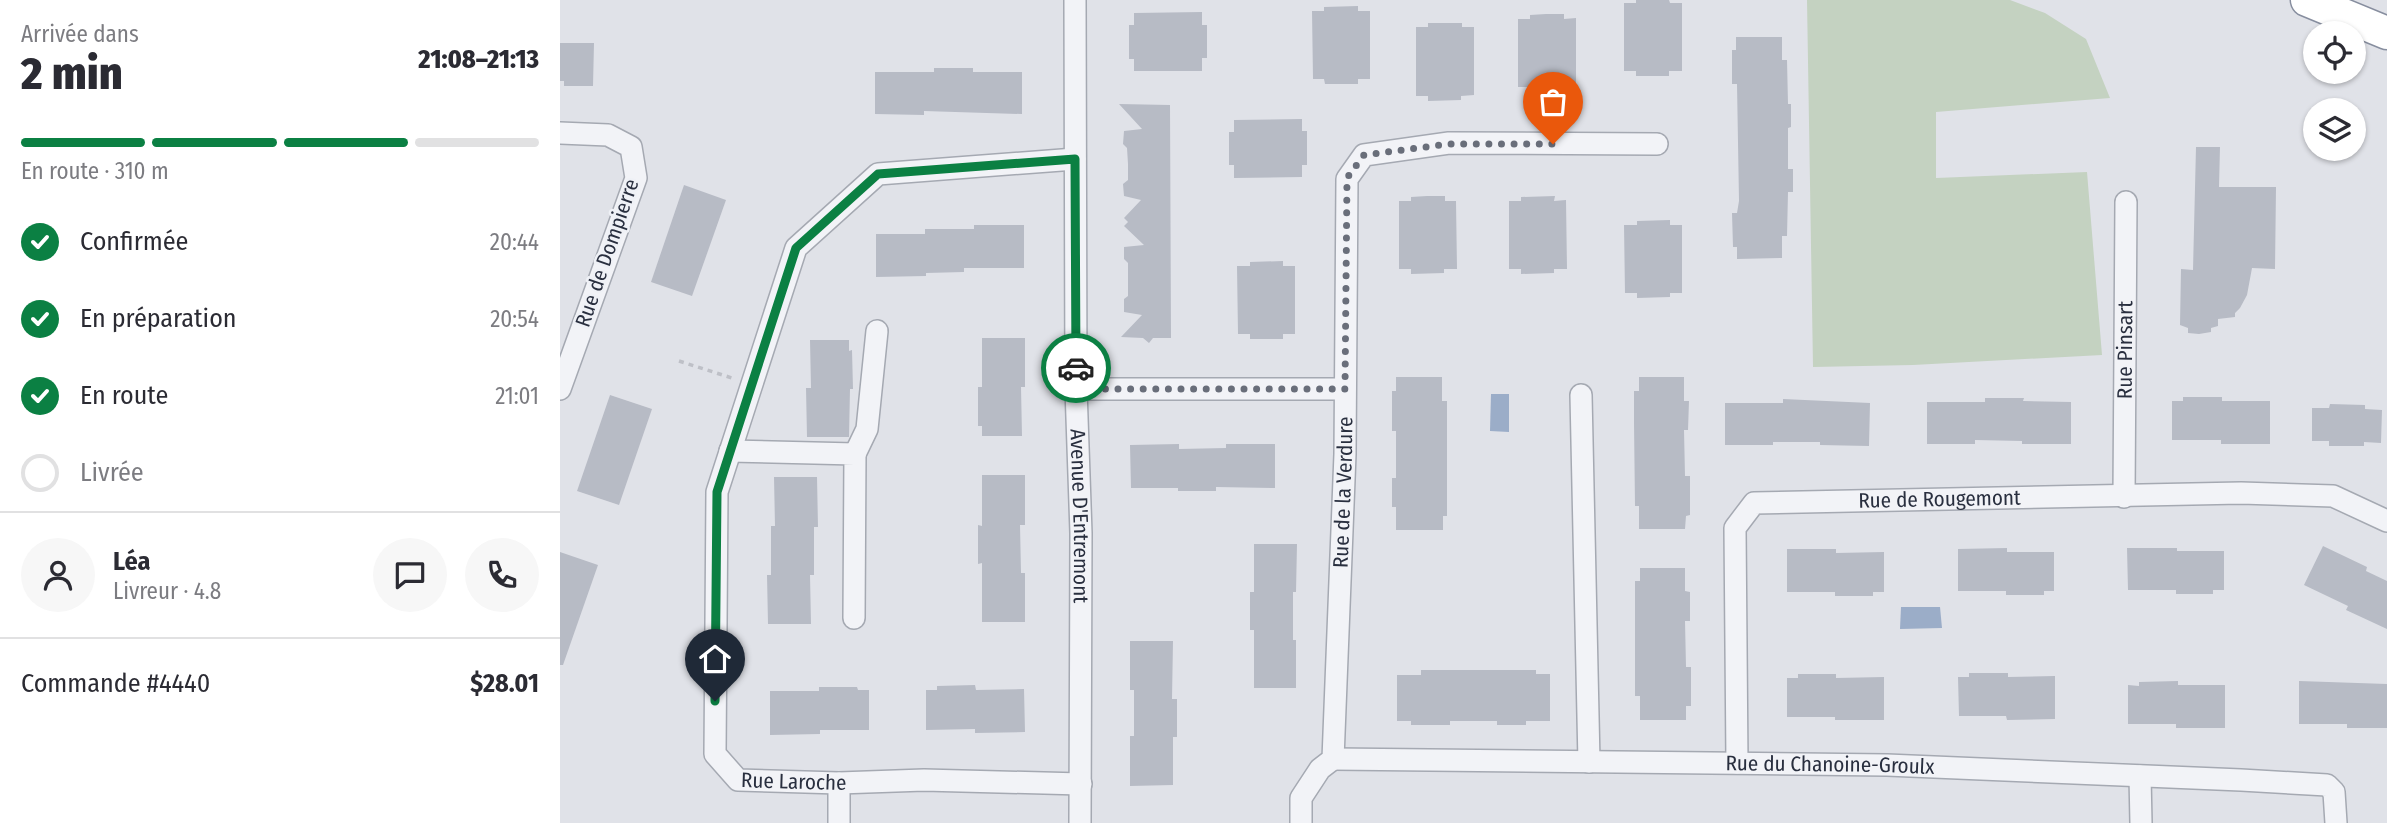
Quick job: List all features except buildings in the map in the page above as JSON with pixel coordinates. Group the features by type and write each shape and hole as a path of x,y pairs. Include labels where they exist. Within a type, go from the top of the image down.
{"highway":[{"path":"2307,0 2387,33"}],"street":[{"name":"Avenue D'Entremont","path":"1074,0 1076,389 1081,533 1080,823"},
{"name":"Rue de Dompierre","path":"560,133 608,135 631,147 636,178 560,389"},
{"name":"Rue de la Verdure","path":"1333,759 1345,454 1347,178 1364,155 1449,144 1657,144"},
{"name":"Rue Laroche","path":"1075,159 878,174 796,248 717,492 715,754 738,780 839,783 924,780 1081,784"},
{"name":"Rue Pinsart","path":"2124,497 2126,202"},
{"path":"854,618 855,454 867,429 877,331"},
{"path":"1076,389 1345,389"},
{"path":"1581,395 1589,762"},
{"path":"730,451 855,454"},
{"name":"Rue de Rougemont","path":"1737,763 1735,528 1754,503 2241,493 2333,496 2387,521"},
{"path":"1301,823 1301,798 1320,769 1333,759"},
{"name":"Rue du Chanoine-Groulx","path":"1333,759 1887,765 2327,785 2334,792 2336,823"},
{"path":"2140,776 2141,823"},
{"path":"839,783 839,823"}],"path":[{"path":"679,361 751,384"}],"green space":[{"path":"1807,0 2010,0 2045,13 2086,39 2110,98 1936,112 1936,178 2087,172 2102,355 1913,365 1813,367"}],"water":[{"path":"1491,394 1509,394 1509,432 1490,431"},
{"path":"1901,607 1940,607 1942,628 1900,629"}],"way so far":[{"path":"1076,368 1076,389 1345,389 1347,178 1364,155 1449,144 1553,144"}],"route":[{"path":"715,701 717,492 796,248 878,174 1075,159 1076,368"}]}
